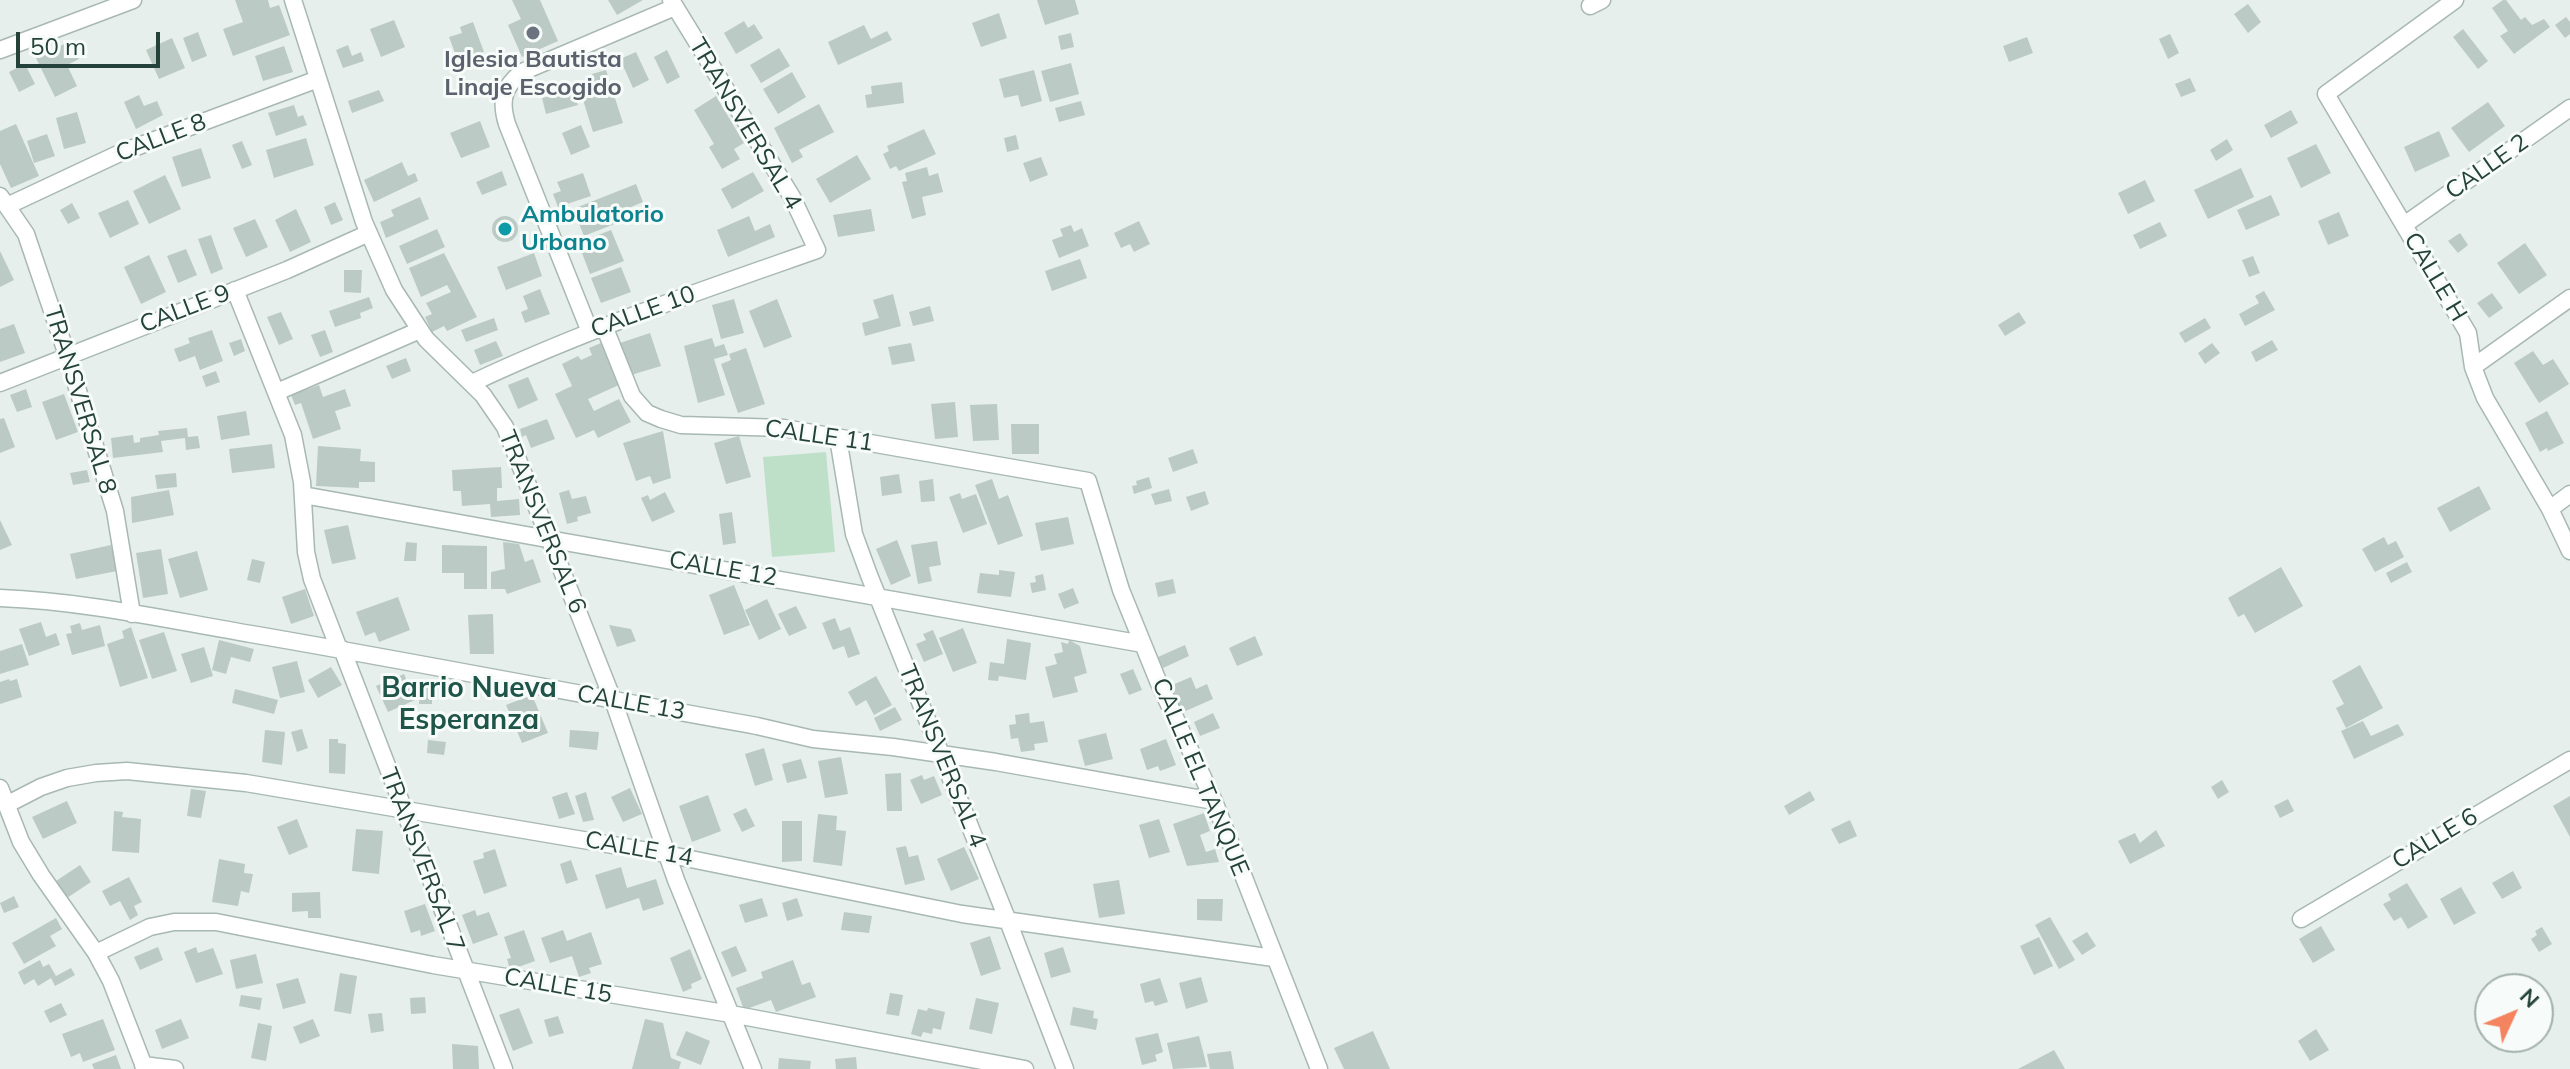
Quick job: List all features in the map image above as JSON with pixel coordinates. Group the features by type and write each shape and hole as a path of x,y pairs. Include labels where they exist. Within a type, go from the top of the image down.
{"street":[{"path":"0,50 133,0"},
{"name":"TRANSVERSAL 6","path":"293,0 369,233 394,290 420,330 472,383 505,427 613,700 666,854 753,1069"},
{"name":"CALLE H","path":"2455,0 2326,94 2468,333 2473,367 2485,398 2550,509 2570,551"},
{"name":"CALLE 11","path":"673,4 522,72 502,98 507,124 597,329 632,396 647,413 681,425 784,428 1088,481"},
{"name":"TRANSVERSAL 4","path":"673,4 792,197 817,250"},
{"name":"CALLE 8","path":"4,201 120,153 318,79"},
{"name":"CALLE 2","path":"2404,225 2570,108"},
{"name":"TRANSVERSAL 8","path":"4,201 26,234 67,355 115,511 132,614"},
{"name":"CALLE 9","path":"0,383 369,233"},
{"name":"CALLE 10","path":"472,383 539,351 817,250"},
{"name":"TRANSVERSAL 7","path":"235,290 293,435 303,495 303,535 309,565 504,1069"},
{"path":"2473,367 2570,298"},
{"path":"277,392 420,330"},
{"name":"TRANSVERSAL 4","path":"838,438 854,534 1065,1069"},
{"name":"CALLE EL TANQUE","path":"1088,481 1121,590 1158,681 1214,801 1319,1069"},
{"path":"2550,509 2570,494"},
{"name":"CALLE 12","path":"303,495 1143,644"},
{"name":"CALLE 13","path":"0,598 47,601 132,614 341,649 813,739 942,754 1214,801"},
{"name":"CALLE 6","path":"2301,919 2570,760"},
{"name":"CALLE 14","path":"6,805 41,787 96,773 127,771 246,783 666,854 962,914 1274,958"},
{"path":"0,788 21,842 96,953 111,981 144,1067 175,1069"},
{"name":"CALLE 15","path":"96,953 150,927 193,921 216,922 464,970 731,1014 1025,1069"}],"green space":[{"path":"826,452 835,552 772,557 763,457"}],"building":[{"path":"235,0 268,0 270,8 279,5 290,35 233,56 223,29 243,22"},
{"name":"Iglesia Bautista Linaje Escogido","path":"512,0 540,0 558,41 522,57 508,25 521,19"},
{"path":"608,0 643,0 617,15"},
{"path":"1037,0 1075,0 1079,14 1045,25"},
{"path":"2503,0 2521,20 2525,17 2532,25 2544,19 2550,27 2514,54 2500,36 2508,31 2492,8"},
{"path":"2248,4 2261,22 2248,33 2234,14"},
{"path":"999,13 1007,38 981,47 972,23"},
{"path":"2566,17 2570,22 2570,34 2565,38 2555,25"},
{"path":"394,20 405,47 381,57 370,29"},
{"path":"744,21 748,28 754,24 763,38 736,54 724,33"},
{"path":"473,22 484,52 458,61 449,37 462,33 460,27"},
{"path":"864,25 871,39 887,31 892,40 838,65 828,42"},
{"path":"2463,29 2488,61 2478,69 2453,37"},
{"path":"198,32 207,56 192,62 183,38"},
{"path":"1071,33 1074,47 1061,50 1058,36"},
{"path":"2170,34 2179,53 2168,59 2159,39"},
{"path":"2027,37 2033,53 2009,62 2003,46"},
{"path":"172,38 185,68 159,79 146,50"},
{"path":"70,41 79,59 67,65 77,86 55,97 36,58"},
{"path":"348,45 352,56 361,52 364,61 343,68 336,50"},
{"path":"284,46 293,72 263,81 255,56"},
{"path":"779,48 790,66 761,83 750,65"},
{"path":"667,50 680,77 667,84 654,57"},
{"path":"636,52 649,80 633,88 620,59"},
{"path":"1071,63 1079,94 1050,102 1041,71"},
{"path":"25,64 35,84 19,92 9,72"},
{"path":"606,70 623,123 593,132 579,87 594,83 592,74"},
{"path":"1034,70 1042,101 1021,107 1018,95 1004,98 999,79"},
{"path":"792,72 806,97 778,114 763,89"},
{"path":"2190,78 2196,91 2181,97 2175,84"},
{"path":"902,82 904,103 867,108 865,95 872,94 871,86"},
{"path":"379,90 384,101 352,113 348,101"},
{"path":"573,90 578,105 546,114 542,98"},
{"path":"139,95 144,106 157,101 163,115 136,129 124,102"},
{"path":"716,96 744,143 734,149 740,159 722,169 709,147 714,144 694,110"},
{"path":"1081,101 1085,115 1059,122 1055,108"},
{"path":"2488,102 2505,126 2469,152 2451,128"},
{"path":"819,104 834,132 799,150 803,157 792,163 774,128"},
{"path":"294,105 298,117 303,115 307,125 276,136 268,113"},
{"path":"2291,110 2298,123 2271,138 2264,125"},
{"path":"77,112 86,143 64,149 56,118"},
{"path":"480,121 490,147 461,158 450,133"},
{"path":"16,124 39,176 11,188 0,164 0,131"},
{"path":"581,125 590,147 571,155 562,133"},
{"path":"924,129 936,154 899,171 896,166 890,169 883,154 889,151 887,146"},
{"path":"2439,131 2450,156 2415,172 2404,147"},
{"path":"47,134 55,156 34,163 27,141"},
{"path":"1016,135 1019,149 1007,152 1004,138"},
{"path":"306,138 314,165 274,178 266,150"},
{"path":"2227,139 2233,150 2216,161 2210,150"},
{"path":"242,141 252,165 242,169 232,145"},
{"path":"2316,144 2331,173 2301,188 2287,158"},
{"path":"201,148 211,178 182,187 172,157"},
{"path":"857,155 871,179 830,203 816,179"},
{"path":"1041,157 1048,175 1030,182 1023,163"},
{"path":"402,162 408,176 415,173 418,181 374,202 364,180"},
{"path":"927,167 929,176 938,173 943,192 922,197 926,215 912,219 902,182 907,181 905,173"},
{"path":"2241,168 2254,197 2208,219 2194,190"},
{"path":"502,171 507,185 482,195 476,182"},
{"path":"753,172 764,191 732,209 721,189"},
{"path":"583,173 591,196 558,207 553,194 561,191 557,182"},
{"path":"165,175 181,209 149,224 133,191"},
{"path":"2145,180 2155,201 2128,214 2118,193"},
{"path":"636,184 643,202 619,212 622,221 584,236 573,209"},
{"path":"2271,195 2280,215 2246,230 2237,210"},
{"path":"420,197 429,219 386,238 380,222 394,216 391,210"},
{"path":"128,200 139,224 110,238 98,213"},
{"path":"335,202 343,220 331,225 324,207"},
{"path":"72,203 80,218 68,224 60,210"},
{"path":"296,209 311,242 290,252 275,220"},
{"path":"871,209 875,231 838,237 833,215"},
{"path":"2339,212 2349,236 2328,245 2318,221"},
{"name":"Ambulatorio Urbano","path":"505,216 514,220 518,229 514,238 505,242 496,238 492,229 496,220"},
{"path":"749,216 755,231 770,224 775,237 728,257 717,230"},
{"path":"255,219 268,247 246,257 233,228"},
{"path":"1139,221 1150,244 1134,252 1130,244 1121,248 1114,233"},
{"path":"2160,222 2167,236 2140,249 2133,235"},
{"path":"1071,225 1074,232 1082,228 1089,246 1059,258 1052,240 1063,236 1060,229"},
{"path":"437,229 445,247 407,264 399,246"},
{"path":"611,230 624,261 590,274 582,253 597,247 593,237"},
{"path":"2460,233 2468,245 2458,253 2448,241"},
{"path":"211,235 223,269 211,274 198,239"},
{"path":"2525,243 2547,275 2519,294 2497,263"},
{"path":"186,249 197,275 178,283 167,256"},
{"path":"0,251 14,280 0,287"},
{"path":"444,253 477,317 447,331 444,326 432,332 425,317 432,314 426,303 451,292 447,285 421,297 409,268"},
{"path":"534,253 542,276 506,290 497,267"},
{"path":"149,255 166,292 141,304 124,267"},
{"path":"2253,256 2260,273 2249,277 2242,260"},
{"path":"1080,259 1087,278 1052,291 1045,271"},
{"path":"621,267 631,292 601,303 591,278"},
{"path":"344,270 362,270 361,293 344,292"},
{"path":"540,289 550,314 525,323 521,312 528,309 523,296"},
{"path":"2264,291 2275,310 2245,326 2239,314 2259,303 2255,296"},
{"path":"2492,293 2503,308 2489,318 2477,303"},
{"path":"893,294 901,326 865,336 862,323 879,318 873,300"},
{"path":"369,297 373,308 360,313 361,318 335,327 329,311"},
{"path":"734,299 744,333 721,339 712,305"},
{"path":"777,299 792,337 764,348 749,311"},
{"path":"930,306 934,321 913,326 909,312"},
{"path":"281,312 293,339 279,345 267,317"},
{"path":"2019,312 2026,323 2005,336 1998,325"},
{"path":"494,318 498,330 466,342 461,330"},
{"path":"2205,318 2211,328 2185,343 2179,333"},
{"path":"14,324 25,353 0,362 0,329"},
{"path":"212,330 223,361 200,370 195,356 179,362 174,349 190,343 188,338"},
{"path":"325,330 333,352 320,357 311,335"},
{"path":"650,333 661,366 631,375 620,343"},
{"path":"712,338 715,347 724,344 728,355 714,359 725,395 698,403 684,346"},
{"path":"241,339 245,351 234,356 229,343"},
{"path":"2272,340 2278,350 2256,362 2251,352"},
{"path":"496,341 503,356 480,365 474,350"},
{"path":"601,343 621,384 588,399 594,411 619,399 631,422 598,438 594,430 576,438 555,394 572,386 562,364 578,356 581,360 592,355 589,348"},
{"path":"911,343 915,361 892,365 888,347"},
{"path":"2212,343 2220,353 2205,364 2198,353"},
{"path":"746,348 765,404 738,413 721,364 731,360 729,354"},
{"path":"2533,351 2543,365 2553,359 2569,384 2539,403 2514,363"},
{"path":"406,358 411,371 392,379 386,366"},
{"path":"216,371 220,382 206,387 202,376"},
{"path":"528,377 538,400 518,409 508,385"},
{"path":"319,385 323,397 345,389 351,406 335,411 341,429 313,439 301,403 295,405 291,395"},
{"path":"26,389 32,407 17,412 10,395"},
{"path":"64,394 78,432 56,440 42,402"},
{"path":"955,402 958,437 935,439 931,404"},
{"path":"997,404 999,440 973,441 970,405"},
{"path":"246,411 250,435 221,440 217,416"},
{"path":"2547,411 2564,443 2540,452 2525,423"},
{"path":"4,418 15,447 0,453 0,419"},
{"path":"547,419 555,439 531,448 520,429"},
{"path":"1011,424 1039,424 1039,454 1012,454"},
{"path":"187,428 188,437 198,436 200,448 186,450 185,438 161,441 163,452 113,458 111,438 133,435 134,443 140,442 140,438 159,435 158,431"},
{"path":"663,431 671,478 653,484 650,476 636,481 623,443"},
{"path":"739,436 751,477 726,484 714,443"},
{"path":"272,444 275,468 232,473 229,449"},
{"path":"318,446 361,449 360,461 375,462 375,482 359,482 359,488 316,486"},
{"path":"1193,449 1198,463 1173,472 1168,458"},
{"path":"501,467 502,488 497,488 497,501 519,499 520,515 491,517 490,504 462,506 461,491 453,491 452,470"},
{"path":"87,470 90,482 73,485 70,473"},
{"path":"176,473 177,487 157,489 155,475"},
{"path":"899,474 902,493 882,496 880,477"},
{"path":"1149,477 1152,488 1134,494 1132,486 1137,485 1136,481"},
{"path":"933,479 935,501 921,502 919,481"},
{"path":"992,479 999,499 1008,495 1023,536 998,545 975,485"},
{"path":"2479,486 2491,509 2450,532 2437,508"},
{"path":"1169,489 1172,501 1155,505 1151,494"},
{"path":"169,490 174,515 132,523 131,497"},
{"path":"569,490 572,499 586,496 591,513 567,524 559,493"},
{"path":"1205,491 1209,504 1191,511 1186,497"},
{"path":"665,492 675,512 652,522 641,498 648,495 650,500"},
{"path":"960,493 962,499 976,494 987,524 963,533 949,497"},
{"path":"732,512 736,543 723,545 719,514"},
{"path":"1068,517 1074,544 1041,551 1035,523"},
{"path":"0,520 12,545 0,550"},
{"path":"348,525 356,559 332,564 324,530"},
{"path":"2384,537 2388,545 2396,541 2404,557 2375,572 2362,549"},
{"path":"897,540 911,576 891,585 876,549"},
{"path":"937,541 941,565 929,567 932,581 918,584 911,545"},
{"path":"406,542 417,543 416,561 404,561"},
{"path":"503,542 519,544 525,562 533,559 541,582 507,594 505,589 491,589 491,572 505,569"},
{"path":"111,545 117,571 76,579 70,554"},
{"path":"442,545 487,546 487,589 464,589 464,573 442,573"},
{"path":"161,549 168,594 143,598 136,553"},
{"path":"197,551 208,590 180,598 168,559"},
{"path":"252,559 265,562 260,583 247,580"},
{"path":"2407,562 2412,572 2391,583 2386,573"},
{"path":"2281,567 2303,606 2255,633 2244,614 2238,617 2228,598"},
{"path":"999,570 1015,572 1011,597 977,593 980,573 999,575"},
{"path":"1043,574 1046,590 1032,593 1030,583 1036,582 1035,576"},
{"path":"1173,579 1176,593 1158,597 1155,583"},
{"path":"734,585 750,625 724,635 709,595"},
{"path":"1073,588 1079,603 1064,609 1058,594"},
{"path":"305,589 314,616 291,624 282,597"},
{"path":"398,597 410,630 379,642 375,632 365,636 356,612"},
{"path":"767,599 781,629 759,640 745,610"},
{"path":"796,606 807,628 789,636 778,614"},
{"path":"493,614 494,654 470,654 468,615"},
{"path":"835,618 840,631 850,627 860,654 848,658 844,646 833,650 822,623"},
{"path":"41,622 46,637 56,633 60,645 29,656 19,629"},
{"path":"80,623 82,630 100,625 105,646 72,655 66,634 72,633 70,626"},
{"path":"609,625 631,629 636,641 617,647"},
{"path":"131,627 148,678 120,687 107,644 124,638 122,631"},
{"path":"963,628 977,663 953,672 939,638"},
{"path":"933,630 943,654 924,662 916,644 926,640 923,634"},
{"path":"164,632 177,671 152,679 139,640"},
{"path":"1255,636 1263,655 1237,666 1229,648"},
{"path":"1007,639 1031,643 1026,680 999,676 998,681 988,680 990,662 1004,664"},
{"path":"219,640 254,649 250,662 231,657 226,674 212,670"},
{"path":"1069,640 1080,646 1087,673 1074,677 1078,692 1053,698 1045,667 1057,664 1054,654 1063,652 1061,642 1068,644"},
{"path":"22,644 29,665 0,674 0,651"},
{"path":"1185,645 1189,656 1163,668 1158,657"},
{"path":"204,647 213,676 191,683 181,654"},
{"path":"297,661 305,692 280,698 272,667"},
{"path":"2360,665 2383,708 2346,728 2336,708 2344,704 2332,681"},
{"path":"331,667 342,685 318,698 308,680"},
{"path":"1133,669 1142,690 1129,695 1120,674"},
{"path":"404,674 415,700 388,712 376,686"},
{"path":"876,676 892,705 874,715 866,700 856,706 848,692"},
{"path":"1191,677 1196,689 1207,684 1213,699 1181,713 1170,686"},
{"path":"17,679 22,697 0,704 0,682"},
{"path":"420,688 432,688 432,704 419,704"},
{"path":"235,689 278,700 274,714 232,703"},
{"path":"532,695 548,733 522,743 506,705"},
{"path":"895,707 902,720 880,731 874,718"},
{"path":"1029,713 1030,723 1044,721 1048,742 1034,744 1035,750 1021,752 1018,738 1011,739 1009,725 1016,724 1015,715"},
{"path":"1213,713 1220,728 1200,736 1194,722"},
{"path":"2363,721 2371,736 2398,724 2404,735 2354,759 2341,731"},
{"path":"302,729 308,748 297,752 291,732"},
{"path":"265,730 285,732 282,765 262,762"},
{"path":"570,730 599,732 597,750 569,747"},
{"path":"1106,733 1113,759 1085,766 1078,740"},
{"path":"329,739 338,739 338,743 346,744 345,774 329,773"},
{"path":"1166,739 1176,765 1160,771 1158,766 1147,770 1140,749"},
{"path":"428,740 446,742 444,755 427,753"},
{"path":"764,748 773,780 755,786 745,754"},
{"path":"841,757 848,794 825,798 818,761"},
{"path":"801,759 807,778 787,783 782,764"},
{"path":"901,773 902,811 887,811 885,774"},
{"path":"922,775 924,780 934,776 942,795 921,804 910,780"},
{"path":"2222,780 2229,792 2218,799 2211,787"},
{"path":"630,788 642,814 623,822 611,797"},
{"path":"191,789 206,791 201,818 187,816"},
{"path":"1810,791 1815,800 1789,815 1784,806"},
{"path":"567,792 575,814 559,819 552,797"},
{"path":"586,792 594,820 583,822 575,796"},
{"path":"708,795 721,831 692,842 679,806"},
{"path":"2570,796 2570,837 2553,806"},
{"path":"2288,799 2294,811 2280,818 2274,806"},
{"path":"67,801 77,823 43,839 32,817"},
{"path":"746,808 755,826 742,832 733,814"},
{"path":"114,811 123,812 122,817 141,819 139,853 112,851"},
{"path":"1204,813 1210,831 1200,835 1206,852 1215,849 1219,862 1187,866 1173,824"},
{"path":"818,814 837,816 836,830 846,831 842,866 813,862"},
{"path":"297,819 308,847 289,855 277,827"},
{"path":"1159,819 1170,852 1149,858 1139,825"},
{"path":"1850,820 1857,836 1839,844 1831,829"},
{"path":"782,821 802,821 802,861 782,862"},
{"path":"356,829 383,831 379,874 352,871"},
{"path":"2156,830 2165,846 2130,864 2118,841 2135,833 2140,843"},
{"path":"906,846 909,857 918,855 925,880 905,885 896,848"},
{"path":"964,847 979,879 951,891 937,859"},
{"path":"495,849 507,886 484,894 473,861 484,858 483,853"},
{"path":"219,859 245,864 244,873 253,874 249,893 241,891 238,906 212,902"},
{"path":"571,860 578,880 566,884 560,864"},
{"path":"80,865 91,882 67,898 56,881"},
{"path":"621,867 627,888 656,879 664,904 643,911 639,898 606,909 595,875"},
{"path":"2513,871 2522,888 2502,899 2492,883"},
{"path":"129,877 142,902 134,906 138,915 130,920 120,901 110,906 102,891"},
{"path":"1119,880 1125,914 1099,918 1093,884"},
{"path":"2407,883 2428,917 2408,929 2401,917 2394,921 2383,904 2391,900 2388,894"},
{"path":"2461,887 2476,913 2454,925 2440,899"},
{"path":"320,892 321,918 308,918 308,911 292,912 292,893"},
{"path":"14,896 19,907 4,913 0,903"},
{"path":"762,898 768,916 745,923 739,905"},
{"path":"797,898 803,916 787,921 782,903"},
{"path":"1197,899 1223,899 1222,921 1197,920"},
{"path":"425,904 435,931 421,936 420,930 411,933 404,911"},
{"path":"475,910 477,916 489,912 498,935 473,944 462,915"},
{"path":"844,912 872,916 869,933 841,930"},
{"path":"2050,917 2075,960 2059,969 2035,925"},
{"path":"56,918 62,929 50,936 56,946 24,964 12,943"},
{"path":"2321,926 2335,950 2313,963 2299,939"},
{"path":"2542,927 2552,944 2539,952 2531,939 2537,935 2535,931"},
{"path":"524,930 535,961 510,970 507,959 511,958 504,937"},
{"path":"563,930 567,941 591,932 602,964 589,968 591,973 579,977 572,956 550,963 541,938"},
{"path":"2087,932 2096,946 2082,955 2072,941"},
{"path":"990,936 1001,969 981,976 970,943"},
{"path":"2039,937 2053,966 2034,975 2020,946"},
{"path":"736,946 747,971 732,977 721,952"},
{"path":"158,947 163,960 140,970 134,957"},
{"path":"196,947 198,953 213,948 223,974 196,983 184,952"},
{"path":"1063,947 1071,972 1051,978 1044,953"},
{"path":"690,949 702,979 683,992 670,958"},
{"path":"256,954 263,983 236,989 230,960"},
{"path":"40,960 43,967 49,964 56,976 71,968 75,975 55,986 51,978 38,986 34,979 24,985 18,972"},
{"path":"793,960 802,985 810,982 816,997 776,1012 771,1000 744,1010 736,988 763,978 761,972"},
{"path":"340,973 357,976 351,1014 334,1011"},
{"path":"1201,977 1208,1002 1186,1009 1179,983"},
{"path":"298,978 306,1003 283,1009 276,984"},
{"path":"1160,978 1168,1002 1155,1006 1153,1001 1145,1003 1140,984"},
{"path":"890,993 903,995 899,1016 886,1014"},
{"path":"241,995 262,998 260,1010 239,1006"},
{"path":"425,997 426,1013 411,1014 410,998"},
{"path":"976,998 999,1003 992,1034 969,1029"},
{"path":"61,1003 67,1015 50,1023 44,1011"},
{"path":"1073,1007 1094,1011 1093,1018 1098,1019 1096,1030 1070,1025"},
{"path":"519,1008 533,1043 513,1051 499,1015"},
{"path":"928,1008 945,1012 941,1030 933,1028 932,1034 923,1032 921,1037 911,1034 918,1009 927,1011"},
{"path":"382,1013 384,1031 371,1033 368,1014"},
{"path":"558,1016 564,1033 549,1037 544,1020"},
{"path":"103,1019 115,1050 83,1062 80,1053 71,1057 62,1034"},
{"path":"181,1019 189,1038 162,1049 155,1030"},
{"path":"313,1019 320,1036 300,1044 293,1027"},
{"path":"645,1019 663,1023 671,1058 681,1062 679,1069 632,1069"},
{"path":"258,1023 272,1026 266,1061 251,1058"},
{"path":"2316,1029 2329,1050 2310,1061 2298,1041"},
{"path":"686,1031 710,1041 701,1065 676,1055"},
{"path":"1373,1031 1390,1069 1344,1069 1334,1048"},
{"path":"1158,1033 1163,1052 1155,1055 1157,1061 1142,1065 1135,1038"},
{"path":"1199,1036 1207,1067 1173,1069 1167,1043"},
{"path":"452,1044 478,1046 479,1069 453,1069"},
{"path":"2054,1050 2065,1069 2018,1069"},
{"path":"1231,1051 1234,1069 1210,1069 1207,1054"},
{"path":"116,1055 121,1069 94,1069 92,1064"},
{"path":"856,1057 857,1069 836,1069 835,1059"},
{"path":"779,1058 811,1061 810,1069 778,1069"}],"place":[{"name":"Iglesia Bautista Linaje Escogido","path":"533,33"},
{"name":"Ambulatorio Urbano","path":"505,229"}],"district":[{"name":"Barrio Nueva Esperanza","path":"469,705"}]}
